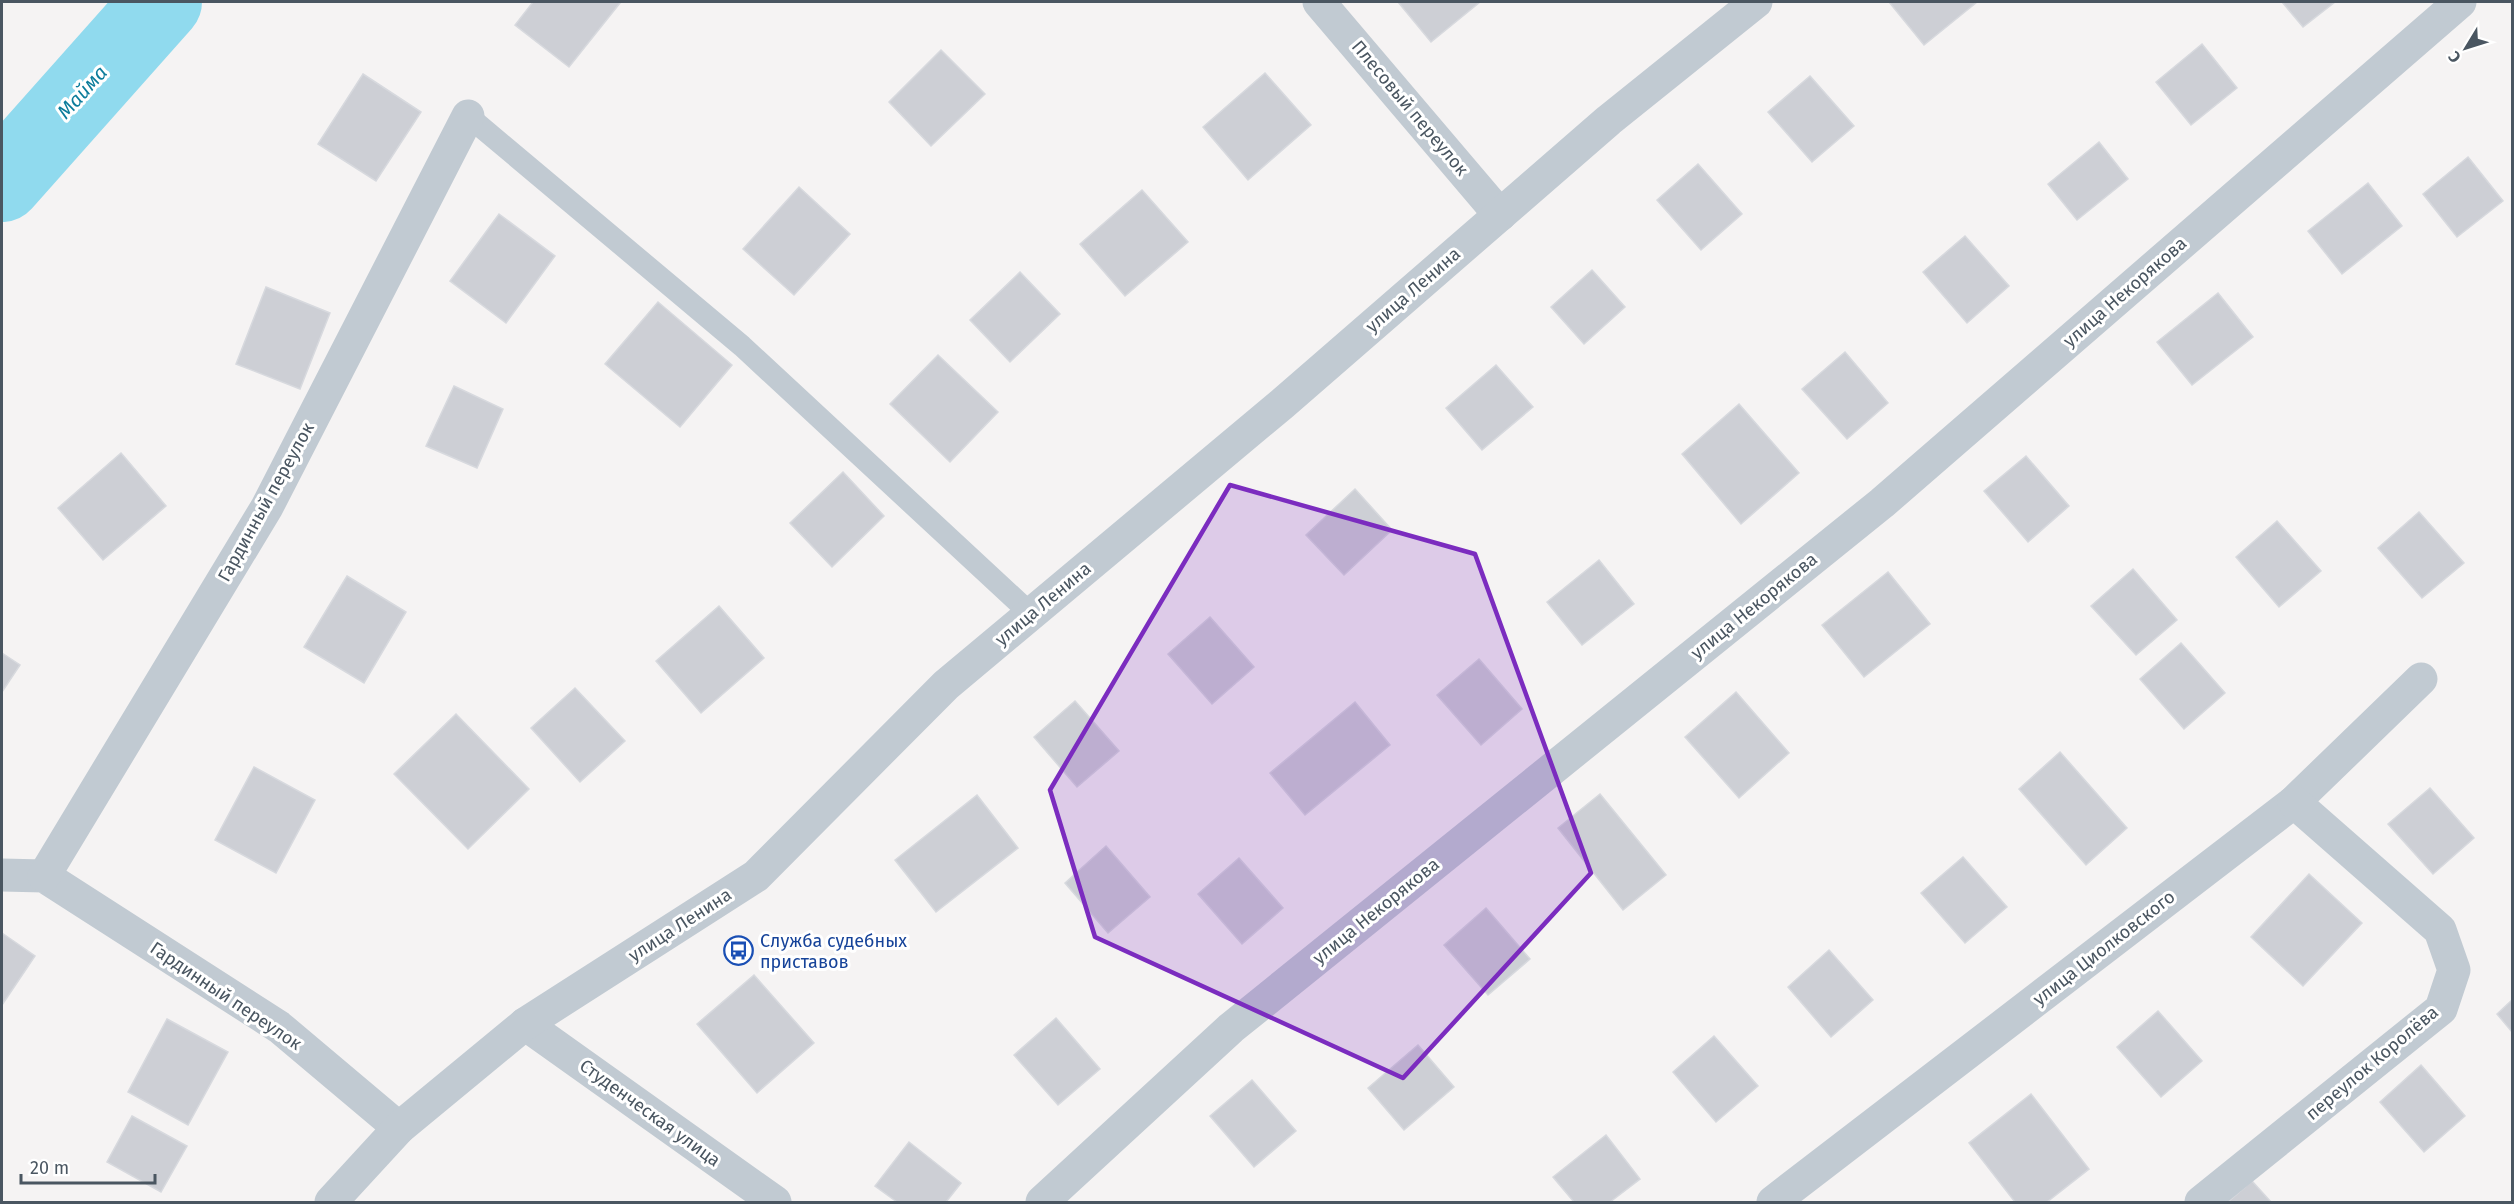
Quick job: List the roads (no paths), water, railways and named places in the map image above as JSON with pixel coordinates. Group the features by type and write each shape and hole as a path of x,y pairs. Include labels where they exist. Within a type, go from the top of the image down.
{"street":[{"name":"Плесовый переулок","path":"1319,2 1500,215"},
{"name":"улица Ленина","path":"331,1203 399,1128 525,1024 756,876 946,685 1282,404 1610,120 1756,2"},
{"name":"улица Некорякова","path":"1042,1203 1231,1028 1882,503 2460,2"},
{"name":"Гардинный переулок","path":"44,876 267,507 468,116"},
{"name":"улица Циолковского","path":"1773,1203 2294,802 2421,679"},
{"name":"переулок Королёва","path":"2201,1203 2441,1009 2454,970 2440,930 2294,802"},
{"name":"Гардинный переулок","path":"2,874 44,876 279,1027 399,1128"},
{"name":"Студенческая улица","path":"525,1024 775,1203"}],"lane":[{"path":"468,116 742,346 1031,614"}],"waterway":[{"name":"Майма","path":"2,182 162,2"}],"place":[{"name":"Служба судебных приставов","path":"739,951"}]}
